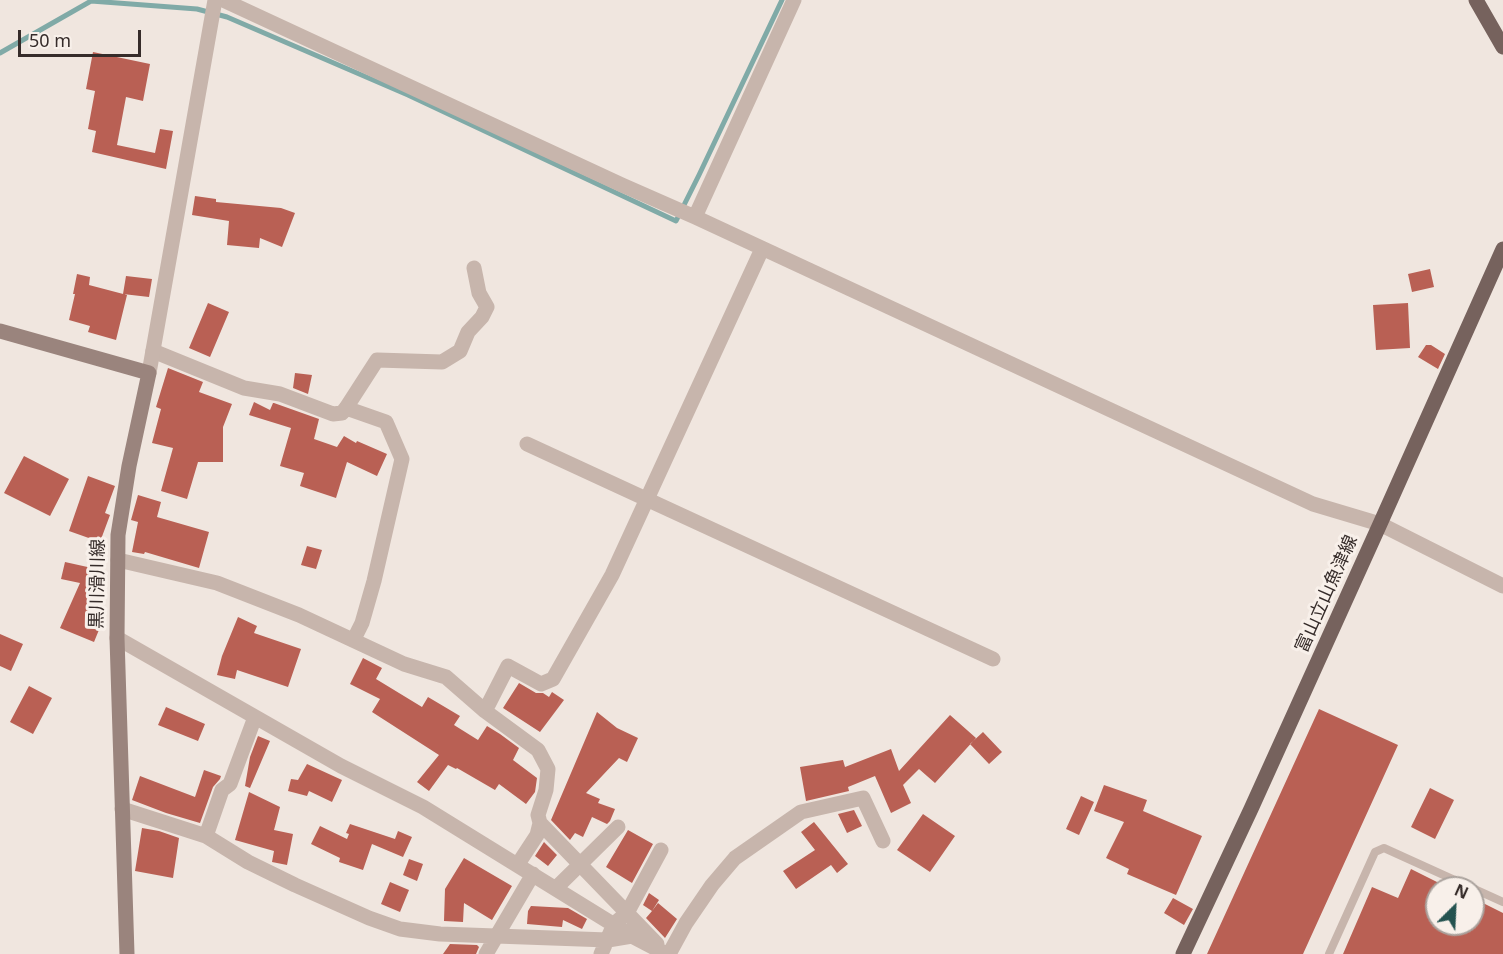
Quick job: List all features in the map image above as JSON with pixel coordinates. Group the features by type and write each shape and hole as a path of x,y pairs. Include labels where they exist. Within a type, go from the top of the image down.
{"main road":[{"path":"1476,0 1503,47"},
{"name":"富山立山魚津線","path":"1183,954 1251,809 1503,249"},
{"path":"0,331 149,373"},
{"name":"黒川滑川線","path":"127,954 117,638 118,535 129,466 149,373"}],"street":[{"path":"149,373 215,0"},
{"path":"223,0 1313,504 1380,524 1503,586"},
{"path":"695,217 794,0"},
{"path":"485,711 508,666 541,684 553,679 612,575 762,249"},
{"path":"153,351 244,388 280,394 333,414 342,413 377,360 442,362 460,351 468,332 482,317 487,307 479,293 474,268"},
{"path":"346,408 386,422 402,459 374,581 362,623 354,639"},
{"path":"528,444 993,659"},
{"path":"118,560 217,583 299,615 404,664 446,677 485,711 538,750 548,769 546,790 538,815 540,823 537,835 518,864"},
{"path":"117,638 341,766 423,807 633,936 667,954"},
{"path":"206,836 222,790 230,784 255,717"},
{"path":"667,954 712,885 735,858 801,812 863,798 883,841"},
{"path":"122,809 206,836 248,862 295,885 369,918 400,929 440,934 608,940 633,936"},
{"path":"540,823 667,954"},
{"path":"556,888 618,827"},
{"path":"601,954 614,924 627,913 661,850"},
{"path":"486,954 533,874"}],"lane":[{"path":"1329,954 1375,852 1384,848 1503,902"}],"building":[{"path":"93,52 150,64 143,101 126,97 117,145 155,153 160,129 173,131 166,169 92,152 96,131 88,129 95,91 86,89"},
{"path":"195,196 216,199 216,202 281,208 295,213 282,247 260,238 259,248 227,245 229,221 192,215"},
{"path":"1430,269 1434,287 1412,292 1408,274"},
{"path":"77,274 90,277 89,285 127,295 116,340 88,332 90,326 69,320"},
{"path":"126,276 152,279 149,297 123,294"},
{"path":"208,303 229,312 210,357 189,348"},
{"path":"1408,303 1410,348 1376,350 1373,305"},
{"path":"1426,345 1431,345 1445,354 1438,369 1418,357"},
{"path":"168,368 203,382 199,392 232,404 223,427 223,462 198,462 187,499 161,491 173,448 152,443 161,409 156,407"},
{"path":"295,373 312,375 308,394 293,388"},
{"path":"254,402 270,410 274,403 319,419 314,439 337,447 344,436 356,443 357,441 387,454 377,476 347,462 336,498 300,486 304,473 280,466 291,428 249,415"},
{"path":"24,456 69,479 50,516 4,493"},
{"path":"88,476 115,486 105,513 110,515 100,542 69,531"},
{"path":"138,495 161,502 157,517 209,532 199,568 145,552 144,554 132,552 138,522 131,520"},
{"path":"307,546 322,550 316,569 301,565"},
{"path":"65,562 101,570 97,587 105,589 99,618 103,620 94,642 60,628 80,583 61,579"},
{"path":"238,617 257,626 254,633 301,649 288,687 237,670 235,679 217,675"},
{"path":"0,634 23,644 11,671 0,666"},
{"path":"363,658 382,668 376,679 422,707 428,697 460,716 454,725 478,740 487,726 519,748 513,760 537,778 535,792 526,804 499,784 495,790 448,765 429,791 417,782 439,755 372,712 380,699 350,684"},
{"path":"519,683 536,693 543,693 549,697 552,692 564,700 540,732 503,708"},
{"path":"29,686 52,698 33,734 10,722"},
{"path":"166,707 205,724 198,741 158,725"},
{"path":"1319,709 1398,745 1303,954 1207,954"},
{"path":"597,712 617,728 638,738 627,762 619,758 586,793 600,799 598,803 615,809 610,821 607,824 592,817 583,837 575,833 570,840 551,820"},
{"path":"950,715 976,738 935,783 919,769 903,785 911,803 891,813 875,776 848,787 849,791 806,801 800,767 843,760 845,767 891,749 899,771"},
{"path":"983,732 1002,752 989,764 970,744"},
{"path":"258,736 270,741 250,788 245,786 250,757"},
{"path":"307,764 342,780 332,802 309,791 307,796 288,791 291,779 298,780"},
{"path":"204,770 221,776 213,787 200,823 132,800 140,776 195,797"},
{"path":"1104,785 1147,800 1143,811 1202,836 1176,895 1127,874 1129,869 1106,858 1124,822 1094,811"},
{"path":"1430,788 1454,800 1435,839 1411,827"},
{"path":"249,792 280,807 274,830 293,834 287,865 272,862 274,851 235,840"},
{"path":"1081,796 1094,802 1079,835 1066,829"},
{"path":"854,810 862,826 847,833 838,814"},
{"path":"923,814 955,836 930,872 897,850"},
{"path":"814,822 848,864 837,873 831,865 796,889 783,871 815,850 801,832"},
{"path":"350,824 395,839 398,831 412,837 403,857 372,844 363,870 339,862 340,858 311,844 320,826 347,839 349,834 346,833"},
{"path":"142,828 179,838 173,878 135,871"},
{"path":"628,830 653,844 632,883 606,867"},
{"path":"544,842 557,855 548,866 535,856"},
{"path":"464,858 512,886 492,920 464,903 463,922 444,921 445,889"},
{"path":"409,859 423,864 417,881 403,875"},
{"path":"1411,869 1425,876 1425,936 1485,936 1485,904 1503,913 1503,954 1343,954 1372,887 1398,898"},
{"path":"390,882 409,890 400,912 381,904"},
{"path":"649,893 659,900 652,911 643,905"},
{"path":"1173,898 1193,909 1184,925 1164,913"},
{"path":"658,903 677,919 665,938 646,918"},
{"path":"531,906 568,908 587,919 582,929 563,920 562,927 527,924 528,911"},
{"path":"450,944 479,947 476,954 443,954"}],"waterway":[{"path":"0,53 91,1 197,9 227,17 408,95 676,221 782,0"}]}
